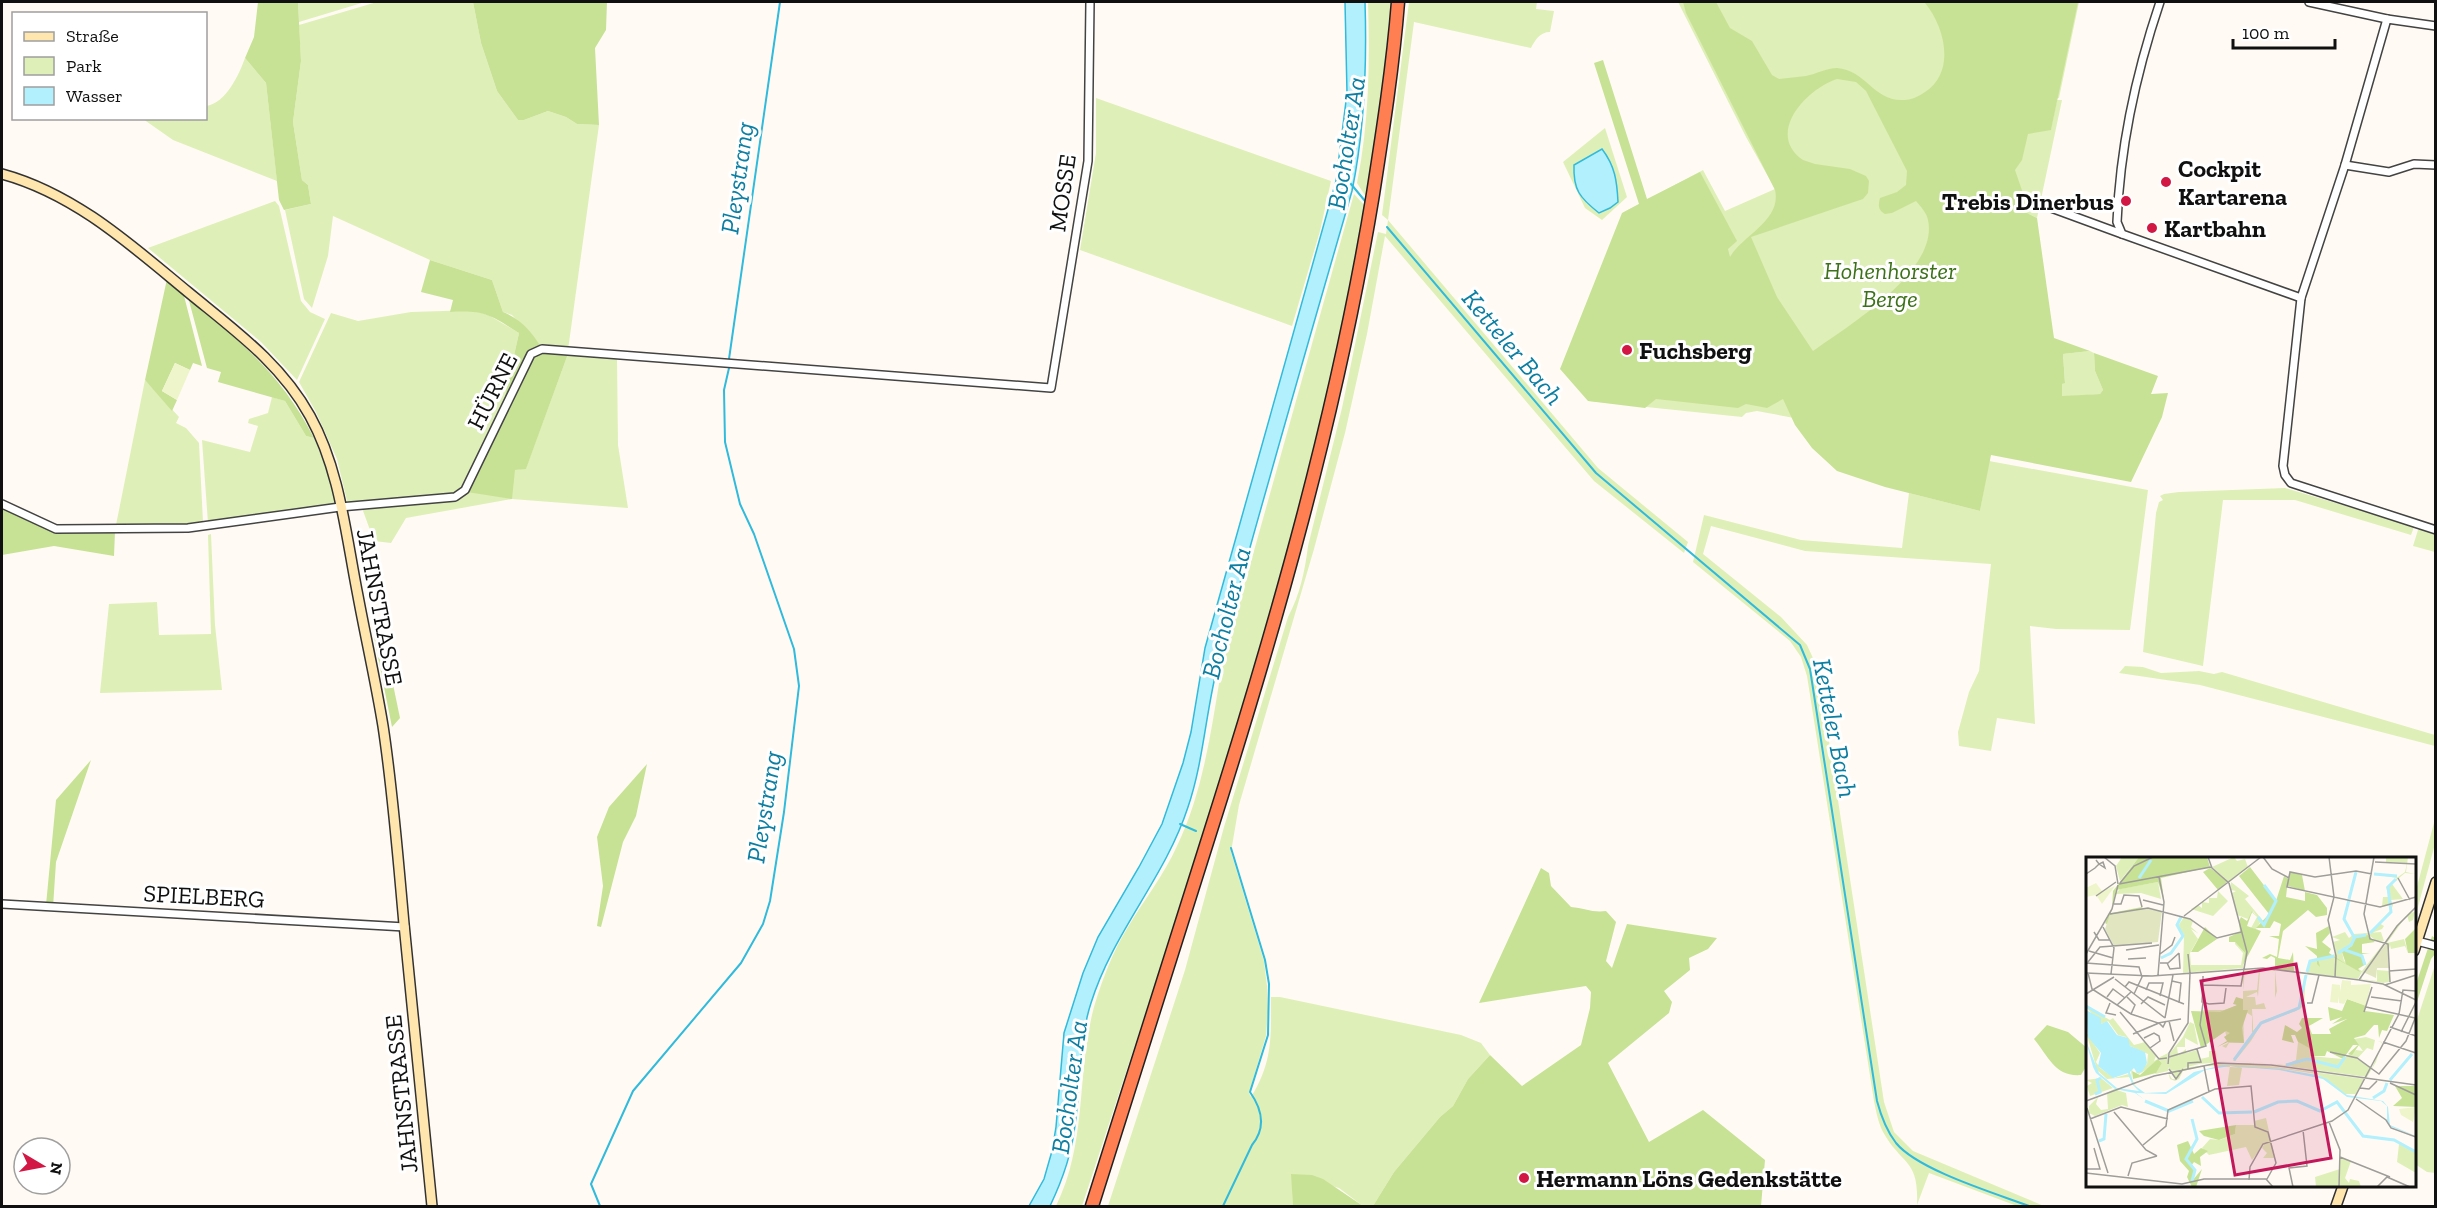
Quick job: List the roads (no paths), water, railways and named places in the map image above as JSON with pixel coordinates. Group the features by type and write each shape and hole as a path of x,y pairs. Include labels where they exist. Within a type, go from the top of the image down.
{"highway":[{"path":"1092,1206 1256,688 1296,549 1327,429 1357,292 1381,145 1398,2"},
{"path":"1098,1206 1265,677 1302,551 1333,429 1362,293 1386,143 1404,2"}],"street":[{"name":"MOSSE","path":"1052,388 1088,161 1090,2"},
{"path":"2122,234 2116,222 2124,143 2142,57 2160,2"},
{"path":"2308,2 2386,19 2436,26"},
{"path":"2386,19 2345,165 2301,298 2283,466 2285,476 2291,483 2436,530"},
{"path":"2345,165 2389,172 2415,164 2436,165"},
{"name":"JAHNSTRASSE","path":"2,174 51,191 89,214 132,245 258,350 293,388 325,447 340,507 383,725 432,1206"},
{"path":"2043,205 2301,298"},
{"name":"HÜRNE","path":"2,504 56,529 188,528 340,507 455,497 465,490 531,354 542,349 1052,388"},
{"path":"2436,882 2416,946 2436,946"},
{"name":"SPIELBERG","path":"2,904 405,927"},
{"path":"2336,1206 2342,1187"}],"water":[{"name":"Bocholter Aa","path":"1345,2 1365,2 1364,97 1360,144 1352,191 1219,660 1198,771 1188,807 1166,858 1112,952 1091,1003 1082,1048 1074,1135 1059,1187 1050,1206 1029,1206 1044,1179 1052,1151 1064,1033 1083,973 1098,937 1162,824 1183,763 1191,732 1205,648 1336,181 1347,93"},
{"path":"1602,149 1614,174 1618,202 1599,213 1579,193 1576,187 1574,165"}],"waterway":[{"name":"Pleystrang","path":"729,359 780,2"},
{"name":"Bocholter Aa","path":"1351,184 1365,201"},
{"name":"Ketteler Bach","path":"1387,227 1596,473 1800,645 1810,669 1877,1101 1884,1123 1896,1143 1921,1162 1958,1180 2029,1206"},
{"name":"Pleystrang","path":"600,1206 591,1184 633,1091 741,963 763,924 770,901 784,812 799,686 794,649 754,534 740,504 725,442 724,390 729,368"},
{"path":"1180,824 1196,831"},
{"path":"1223,1206 1261,1125 1260,1112 1250,1092 1268,1035 1269,984 1265,960 1231,848"}],"place":[{"name":"Cockpit Kartarena","path":"2166,182"},
{"name":"Trebis Dinerbus","path":"2126,201"},
{"name":"Kartbahn","path":"2152,228"},
{"name":"Fuchsberg","path":"1627,350"},
{"name":"Hermann Löns Gedenkstätte","path":"1524,1178"}],"park label":[{"name":"Hohenhorster Berge","path":"1890,284"}]}
